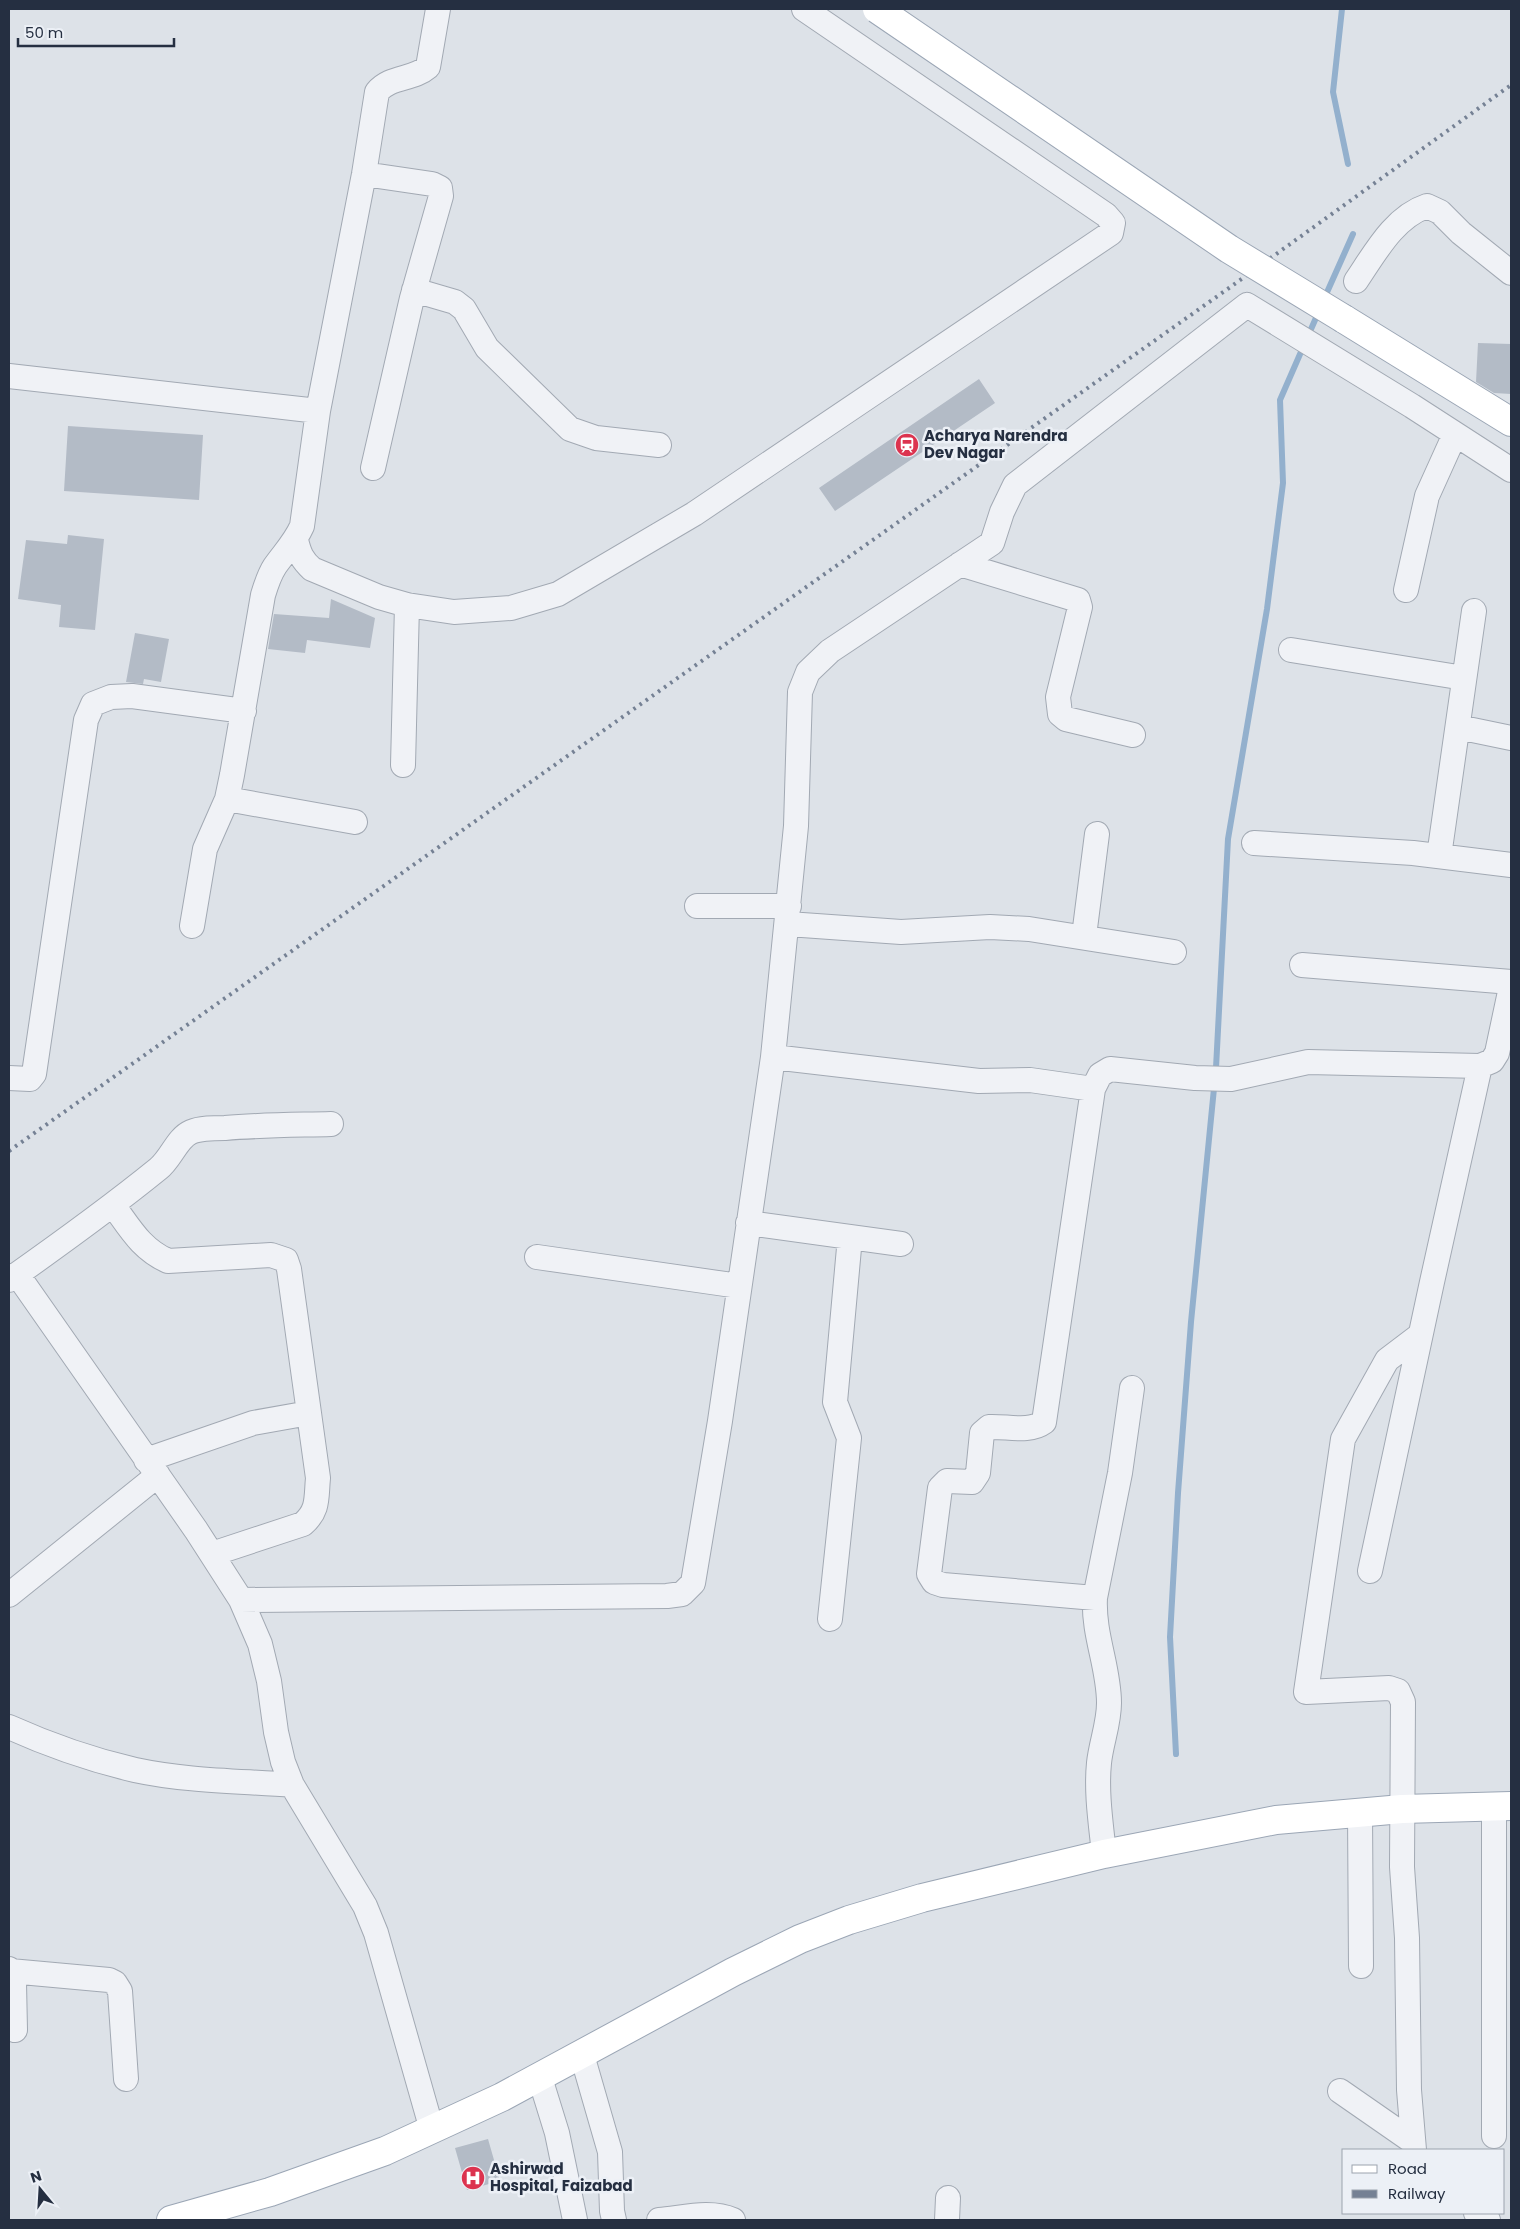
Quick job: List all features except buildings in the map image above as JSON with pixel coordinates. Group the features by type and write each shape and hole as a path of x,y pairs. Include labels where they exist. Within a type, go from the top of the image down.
{"main road":[{"path":"877,9 1229,249 1511,422"},
{"path":"171,2220 270,2192 385,2151 540,2078 733,1972 800,1939 849,1920 922,1898 1104,1854 1276,1820 1402,1809 1503,1806"}],"street":[{"path":"192,926 205,849 227,799 267,581 275,566 296,540 302,526 318,411 364,174 377,92 391,81 421,73 428,67 438,9"},
{"path":"296,540 299,553 312,569 379,597 407,605 454,612 490,611 535,602 564,591 694,514 1111,233 1113,223 1106,215 804,9"},
{"path":"364,174 432,184 440,188 441,196 414,290 373,468"},
{"path":"1356,281 1388,234 1418,209 1427,206 1440,212 1461,233 1511,274"},
{"path":"414,290 455,302 464,309 487,348 570,429 596,438 659,444"},
{"path":"241,1600 667,1596 682,1594 692,1583 720,1421 773,1057 796,826 800,692 808,672 830,651 992,543 1002,512 1015,485 1247,305 1511,470"},
{"path":"9,376 318,411"},
{"path":"1406,590 1427,496 1454,434"},
{"path":"960,564 1078,600 1080,607 1058,697 1060,714 1066,718 1133,735"},
{"path":"403,765 407,605"},
{"path":"1439,856 1474,611"},
{"path":"1290,650 1464,678"},
{"path":"9,1078 30,1079 34,1074 86,720 93,704 111,698 132,696 244,710"},
{"path":"1458,727 1511,738"},
{"path":"227,799 354,822"},
{"path":"1084,936 1097,834"},
{"path":"1254,843 1439,856 1511,865"},
{"path":"697,906 788,915 901,932 990,927 1028,929 1084,936 1174,952"},
{"path":"1302,965 1511,982"},
{"path":"1095,1598 944,1585 934,1582 928,1574 940,1488 947,1481 972,1482 978,1473 982,1433 989,1427 1028,1428 1038,1427 1044,1422 1093,1089 1100,1075 1110,1069 1195,1078 1231,1079 1308,1062 1480,1066 1492,1061 1497,1053 1511,987"},
{"path":"773,1057 979,1081 1030,1080 1093,1089"},
{"path":"1370,1571 1480,1066"},
{"path":"331,1124 255,1126 204,1129 190,1132 181,1139 172,1155 161,1167 114,1205 13,1277 152,1468 212,1554 241,1600 260,1644 283,1762 292,1785 368,1915 376,1933 432,2130"},
{"path":"114,1205 143,1246 155,1255 168,1261 271,1255 286,1260 289,1268 318,1478 316,1508 312,1516 303,1524 212,1554"},
{"path":"748,1223 901,1244"},
{"path":"830,1619 848,1438 835,1402 850,1237"},
{"path":"537,1257 739,1286"},
{"path":"1413,2145 1409,2090 1407,1938 1402,1867 1403,1702 1398,1691 1389,1688 1306,1692 1343,1439 1387,1360 1420,1335"},
{"path":"1104,1854 1098,1783 1099,1760 1107,1724 1109,1702 1094,1615 1095,1598 1120,1473 1132,1388"},
{"path":"9,1595 152,1468 253,1423 309,1413"},
{"path":"9,1726 58,1747 136,1770 197,1779 292,1785"},
{"path":"1494,2136 1502,1978 1503,1806"},
{"path":"1360,1812 1361,1966"},
{"path":"15,2030 14,1983 10,1970 109,1980 115,1983 120,1991 126,2079"},
{"path":"582,2055 610,2152 614,2220"},
{"path":"540,2078 557,2133 575,2220"},
{"path":"1340,2091 1413,2145"},
{"path":"659,2220 704,2215 733,2220"}],"waterway":[{"path":"1342,9 1333,92 1348,164"},
{"path":"1324,299 1353,234"},
{"path":"1308,336 1319,311"},
{"path":"1176,1754 1170,1637 1178,1493 1191,1322 1216,1068 1228,839 1267,609 1283,483 1280,400 1304,345"}],"railway":[{"path":"9,1151 1229,288 1511,85"}],"place":[{"name":"Acharya Narendra Dev Nagar","path":"907,445"},
{"name":"Ashirwad Hospital, Faizabad","path":"473,2178"}]}
